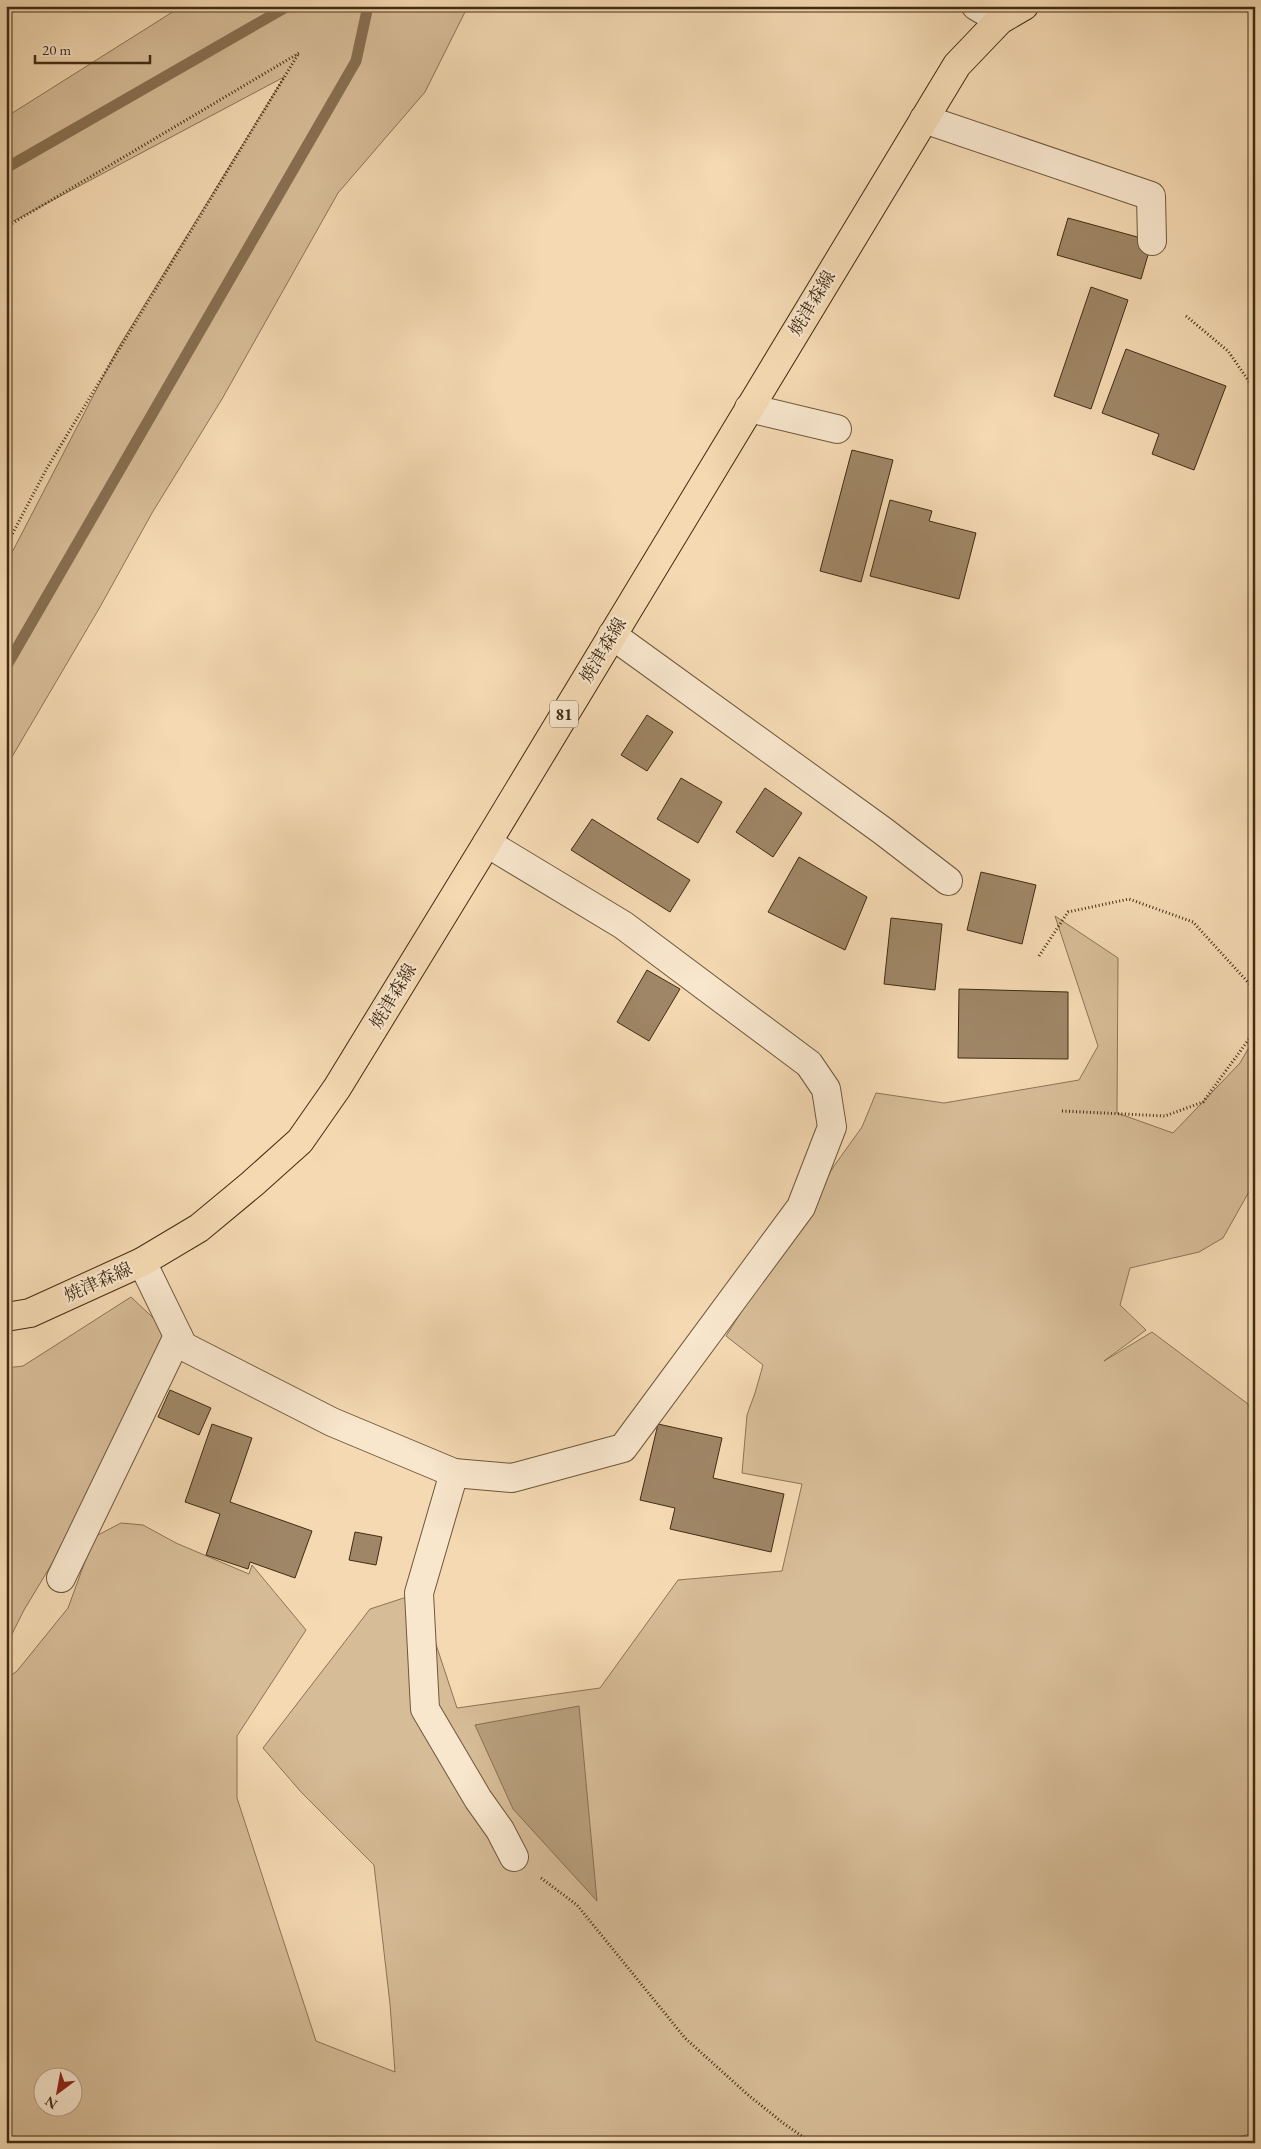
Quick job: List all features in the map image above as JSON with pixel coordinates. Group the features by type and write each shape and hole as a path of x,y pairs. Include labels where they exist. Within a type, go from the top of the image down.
{"main road":[{"name":"焼津森線","path":"6,1317 30,1312 142,1262 199,1228 300,1141 336,1088 487,842 957,65 1000,20 1024,6"}],"street":[{"path":"976,6 1000,20"},
{"path":"924,119 1150,196 1152,241"},
{"path":"749,408 837,429"},
{"path":"612,635 883,831 948,881"},
{"path":"142,1262 183,1346 332,1422 454,1473 512,1478 623,1448 801,1207 832,1128 826,1089 809,1064 623,925 487,842"},
{"path":"61,1578 178,1336"},
{"path":"454,1473 419,1593 425,1709 478,1799 500,1830 514,1857"}],"path":[{"path":"6,227 299,53 46,468 6,546"},
{"path":"1186,316 1228,351 1255,390"},
{"path":"1039,956 1068,912 1129,899 1193,922 1255,990"},
{"path":"1062,1111 1165,1116 1203,1102 1255,1031"},
{"path":"514,1857 577,1905 685,2038 746,2094 812,2143"},
{"path":"1248,2143 1255,2140"}],"shaded area":[{"path":"182,6 468,6 425,92 338,193 222,399 152,513 100,607 6,767 6,564 118,348 284,77 6,225 6,117"},
{"path":"1055,916 1118,958 1117,1113 1173,1133 1240,1063 1255,1037 1255,1181 1223,1238 1199,1252 1130,1268 1120,1305 1146,1330 1104,1361 1152,1332 1248,1404 1255,1424 1255,2132 1221,2143 6,2143 6,1679 17,1671 68,1608 94,1537 121,1523 143,1525 176,1543 249,1574 252,1565 306,1630 237,1736 237,1798 316,2041 395,2072 390,2004 374,1865 301,1792 263,1748 370,1609 419,1593 457,1708 600,1688 678,1580 782,1571 802,1484 742,1473 747,1415 763,1365 726,1336 834,1166 862,1127 876,1093 944,1103 1079,1080 1098,1046"},
{"path":"131,1297 183,1346 24,1610 6,1646 6,1368 23,1366"},
{"path":"579,1706 597,1901 513,1809 475,1725"}],"building":[{"path":"1068,218 1152,241 1141,279 1057,255"},
{"path":"1091,287 1128,300 1091,409 1054,396"},
{"path":"1126,349 1226,386 1194,470 1152,454 1159,434 1102,413"},
{"path":"852,450 893,460 861,582 820,571"},
{"path":"890,500 932,511 929,521 976,533 959,599 870,576"},
{"path":"647,715 673,732 647,771 621,755"},
{"path":"681,778 722,802 698,843 657,819"},
{"path":"765,788 802,813 773,857 736,832"},
{"path":"592,819 690,880 670,912 571,850"},
{"path":"799,857 867,897 845,950 768,912"},
{"path":"981,872 1036,885 1022,944 967,930"},
{"path":"891,918 942,924 935,990 884,984"},
{"path":"647,970 680,989 649,1041 617,1022"},
{"path":"959,989 1068,992 1068,1059 958,1058"},
{"path":"170,1390 211,1408 199,1435 158,1417"},
{"path":"212,1424 252,1438 230,1502 312,1531 295,1578 250,1562 248,1569 206,1555 220,1514 185,1502"},
{"path":"658,1424 722,1438 713,1478 784,1494 771,1552 670,1529 675,1508 640,1500"},
{"path":"355,1532 382,1537 376,1565 349,1560"}],"waterway":[{"path":"6,168 288,6"},
{"path":"6,667 356,61 368,6"}]}
